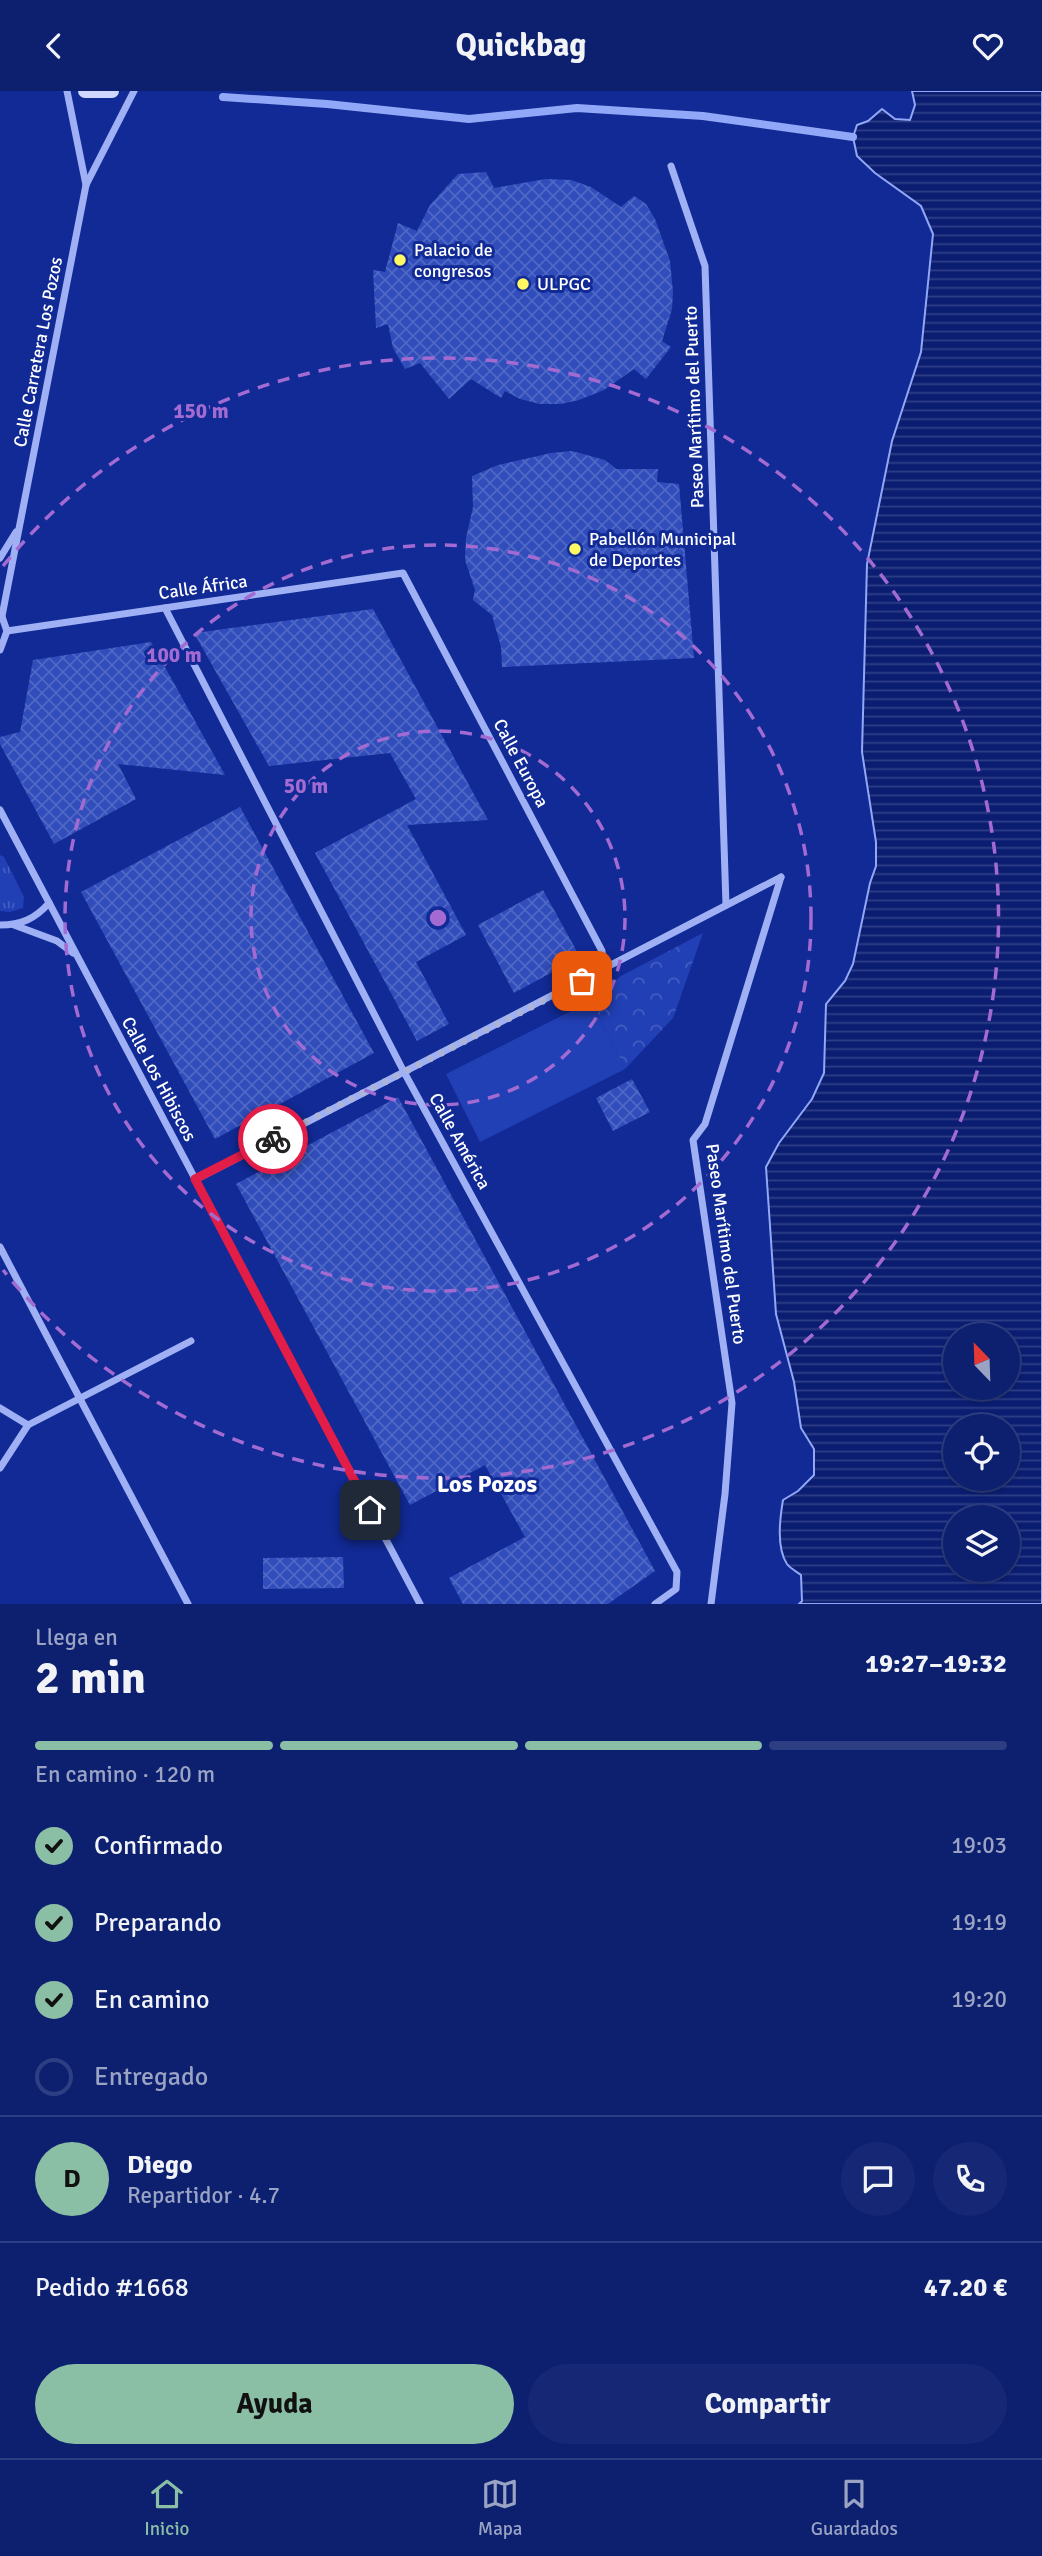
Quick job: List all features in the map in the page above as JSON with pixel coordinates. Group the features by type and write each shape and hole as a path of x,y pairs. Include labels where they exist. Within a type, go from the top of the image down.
{"main road":[{"path":"85,91 112,91"}],"street":[{"name":"Calle Carretera Los Pozos","path":"67,91 86,185"},
{"name":"Calle Carretera Los Pozos","path":"1,615 86,185 134,91"},
{"name":"Paseo Marítimo del Puerto","path":"671,166 705,266 726,905"},
{"name":"Calle Carretera Los Pozos","path":"0,558 20,525"},
{"name":"Calle África","path":"7,631 403,572"},
{"name":"Calle Europa","path":"403,572 602,951 604,970"},
{"name":"Calle América","path":"165,608 404,1072 677,1572 676,1589 655,1604"},
{"path":"0,650 7,631 1,615"},
{"name":"Calle Los Hibiscos","path":"0,810 420,1604"},
{"name":"Paseo Marítimo del Puerto","path":"195,1179 781,877 705,1124 693,1140 732,1403 725,1494 710,1604"},
{"path":"0,925 29,921 49,903"},
{"path":"14,925 57,940 76,955"},
{"path":"0,1247 188,1604"},
{"path":"0,1468 29,1425 191,1341"},
{"path":"0,1408 29,1425"}],"green space":[{"path":"0,855 4,857 24,897 23,908 10,912 0,911"},
{"path":"703,933 673,1018 625,1069 591,1001 621,976"},
{"path":"591,1001 625,1069 480,1142 446,1074"}],"shaded area":[{"path":"912,91 1042,91 1042,1604 799,1604 802,1601 801,1575 787,1564 780,1541 783,1500 798,1491 814,1475 814,1449 801,1428 794,1382 776,1314 766,1167 779,1143 812,1099 824,1073 826,1004 845,981 853,964 876,866 876,842 862,752 867,564 892,441 921,352 933,234 921,206 875,173 857,156 853,137 857,125 868,121 882,109 895,119 910,120 915,105"}],"building":[{"name":"ULPGC","path":"486,172 494,188 546,179 571,180 591,187 621,207 634,196 646,204 655,219 670,261 673,292 672,309 662,341 671,347 646,379 634,369 604,390 579,400 561,404 540,404 520,399 505,391 501,398 471,379 449,399 420,363 405,369 393,348 388,324 376,328 373,270 385,272 398,223 417,231 430,205 458,174"},
{"name":"Pabellón Municipal de Deportes","path":"572,451 605,460 616,469 658,469 657,482 679,484 694,658 502,667 501,647 492,615 473,600 475,590 465,560 466,538 473,507 472,476 498,465"},
{"path":"373,609 488,820 407,825 466,935 416,962 449,1024 417,1041 315,853 416,799 390,753 269,766 194,633"},
{"path":"151,642 225,775 118,764 136,799 54,844 0,744 0,737 20,732 33,660"},
{"path":"240,807 374,1053 215,1139 81,892"},
{"path":"543,890 580,957 514,993 478,925"},
{"path":"632,1079 650,1112 613,1131 596,1098"},
{"path":"398,1097 655,1571 608,1604 463,1604 449,1578 525,1537 485,1465 410,1505 236,1184"},
{"path":"343,1557 344,1588 263,1589 263,1558"}],"waterway":[{"path":"223,97 327,104 469,119 577,108 703,116 853,137"}],"way so far":[{"path":"273,1139 582,981"}],"place":[{"name":"Palacio de congresos","path":"400,260"},
{"name":"ULPGC","path":"523,284"},
{"name":"Pabellón Municipal de Deportes","path":"575,549"}],"district":[{"name":"Los Pozos","path":"487,1484"}],"route":[{"path":"273,1139 195,1179 370,1510"}]}
